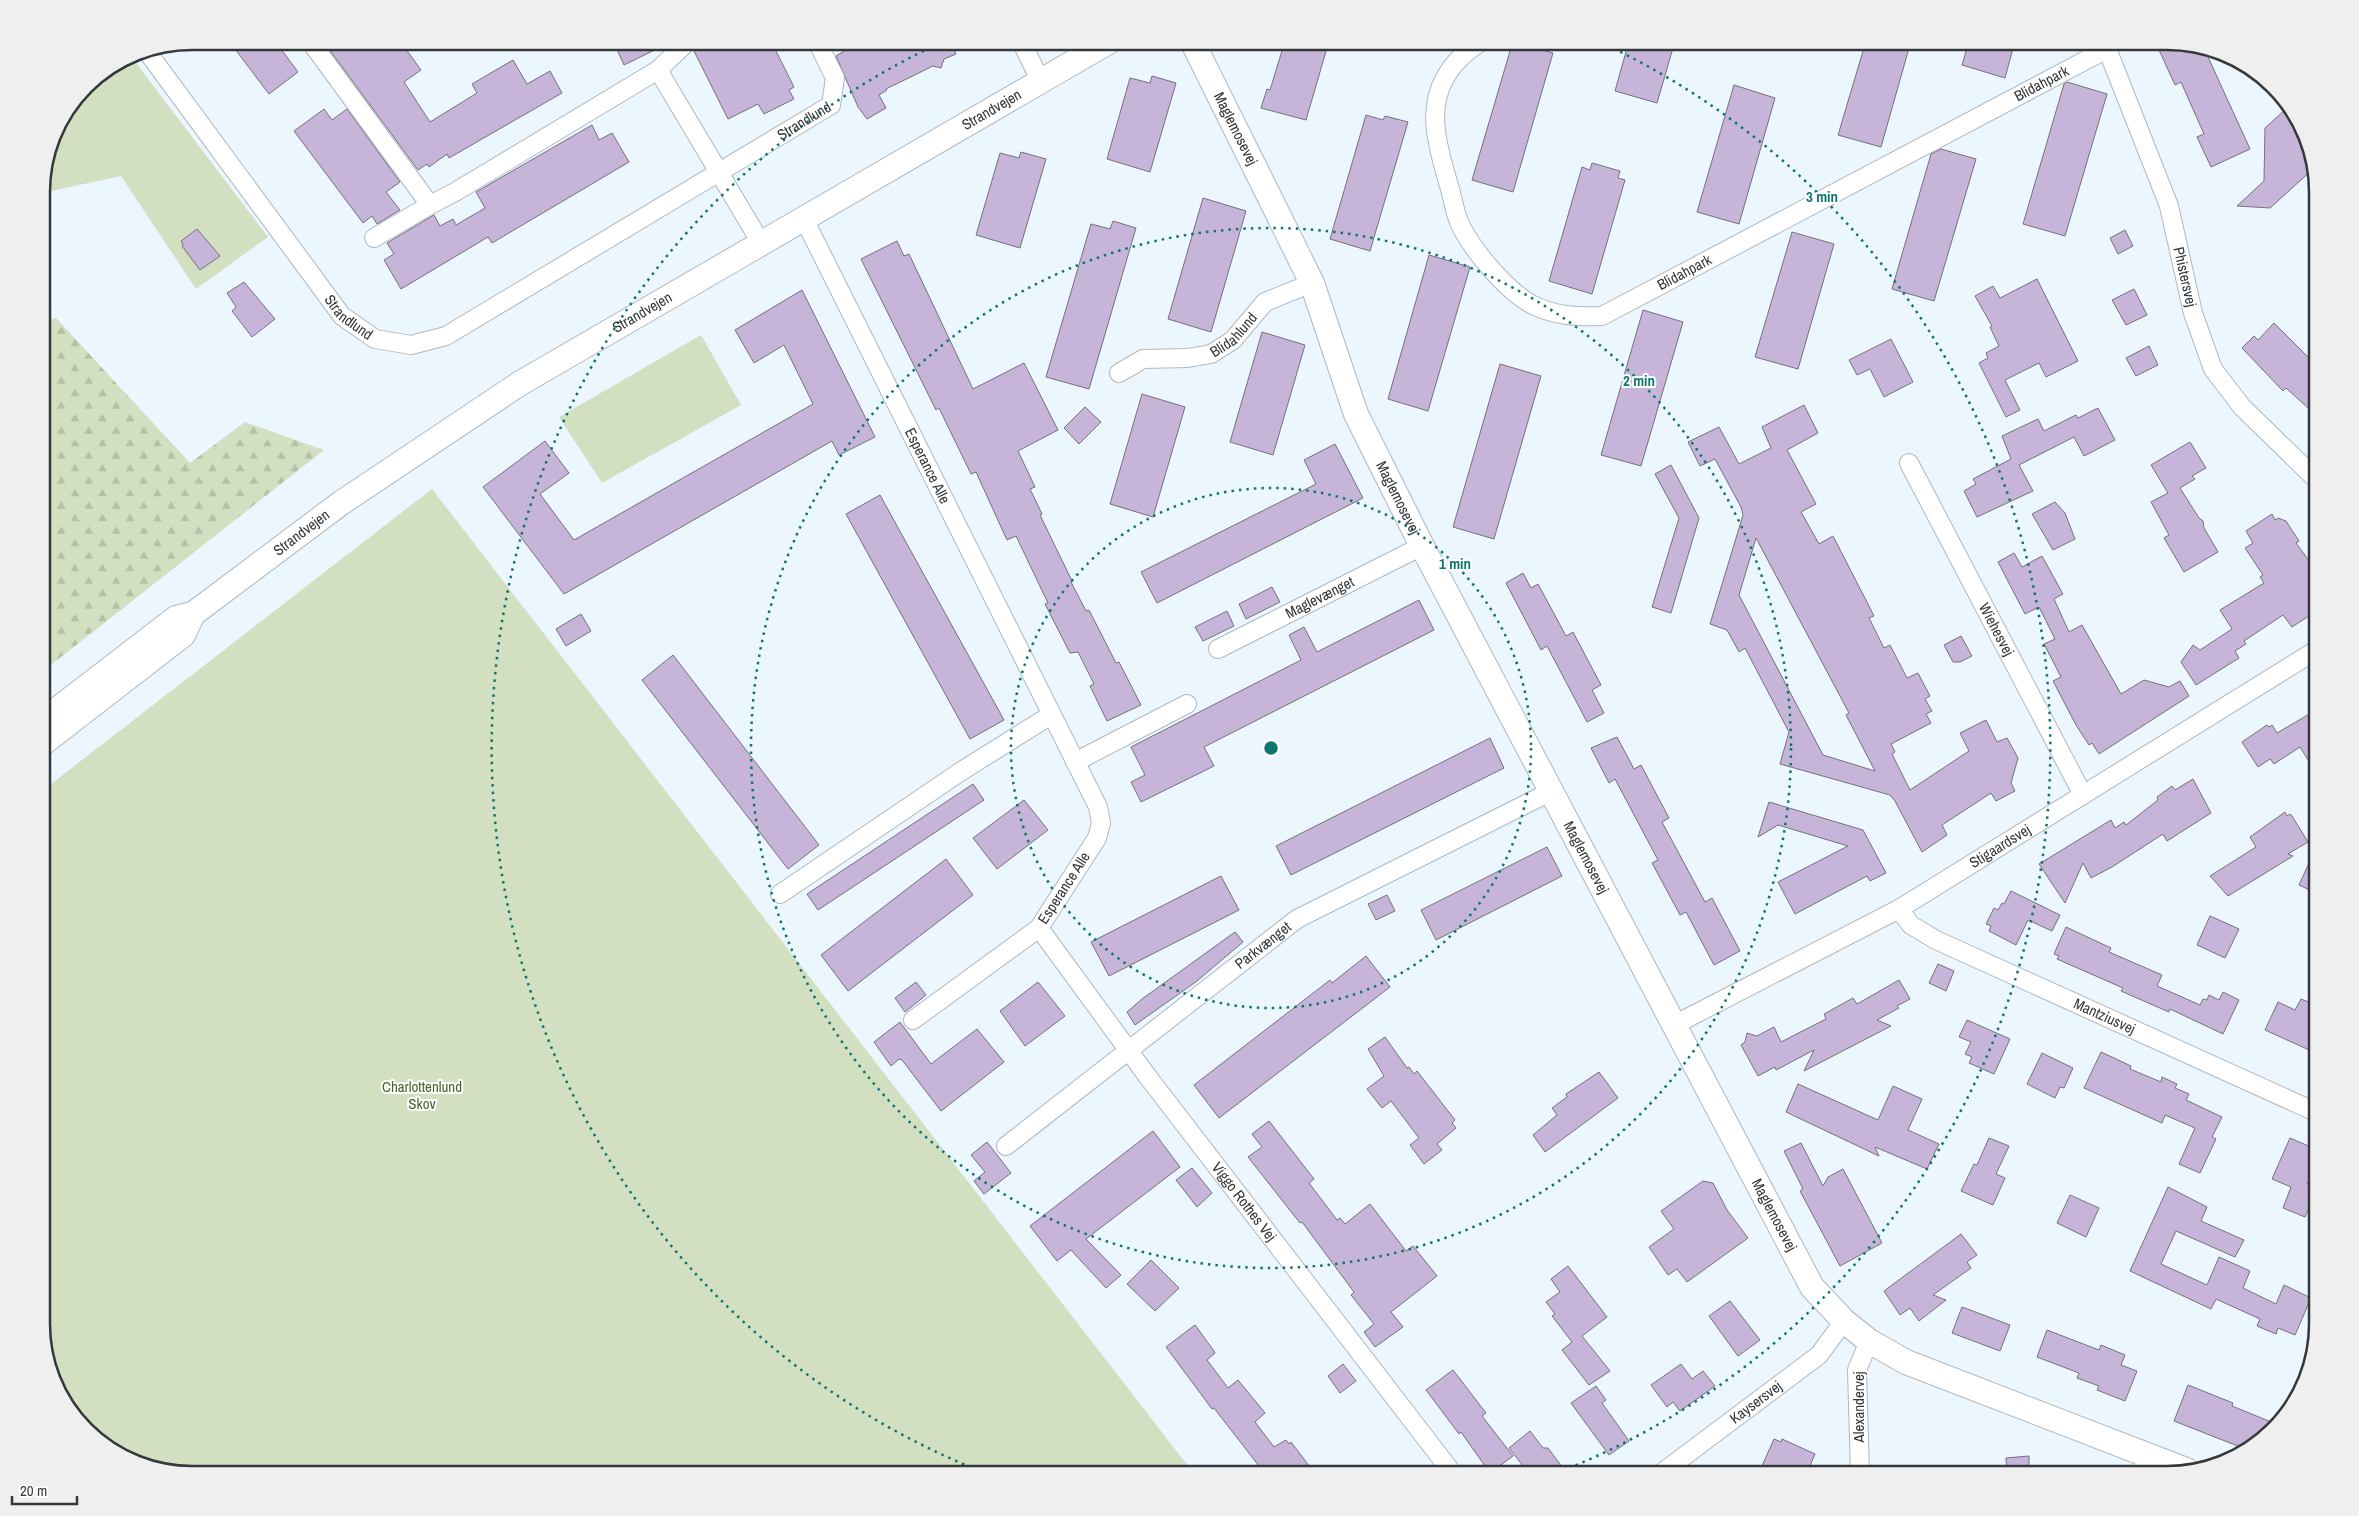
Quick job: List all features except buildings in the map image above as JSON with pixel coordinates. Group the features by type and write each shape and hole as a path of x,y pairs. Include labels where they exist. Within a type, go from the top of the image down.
{"street":[{"path":"317,50 430,205"},
{"path":"374,238 455,192 658,70 679,50"},
{"name":"Strandlund","path":"151,57 342,316 375,339 411,345 446,336 831,105 835,78 821,50"},
{"path":"1025,50 1040,80"},
{"name":"Strandvejen","path":"50,715 176,618 193,614 341,503 519,384 1094,50"},
{"name":"Maglemosevej","path":"1196,50 1312,283 1356,414 1422,546 1550,792 1812,1287 1844,1321 1869,1341 1906,1362 2144,1464 2158,1466"},
{"name":"Blidahpark","path":"1469,50 1463,54 1444,78 1436,111 1437,143 1460,223 1486,264 1508,288 1530,303 1555,314 1578,316 1602,316 2096,50"},
{"name":"Phistersvej","path":"2107,50 2169,206 2193,313 2213,369 2242,407 2309,472"},
{"path":"658,70 761,243"},
{"name":"Esperance Alle","path":"804,218 1098,807 1101,823 1097,838 1039,928 913,1020"},
{"name":"Blidahlund","path":"1119,373 1143,359 1188,358 1211,354 1233,340 1265,302 1312,283"},
{"name":"Wiehesvej","path":"1909,463 2083,795"},
{"name":"Maglevænget","path":"1218,649 1422,546"},
{"name":"Strandvejen","path":"50,738 183,635 193,614"},
{"name":"Stigaardsvej","path":"1674,1025 1899,909 2309,655"},
{"path":"1075,762 1186,704"},
{"path":"780,894 960,772 1052,714"},
{"name":"Parkvænget","path":"1006,1146 1129,1052 1297,919 1550,792"},
{"name":"Mantziusvej","path":"1899,909 1911,925 1936,940 2309,1109"},
{"name":"Viggo Rothes Vej","path":"1039,928 1129,1052 1447,1466"},
{"name":"Kaysersvej","path":"1671,1466 1818,1355 1844,1321"},
{"name":"Alexandervej","path":"1860,1466 1857,1370 1869,1341"}],"green space":[{"path":"135,62 268,237 196,289 121,176 50,191 51,173 58,146 69,121 79,105 98,85"},
{"path":"56,318 190,463 245,422 324,450 50,666 50,320"},
{"path":"701,335 741,405 602,483 559,417"},
{"name":"Charlottenlund Skov","path":"432,489 1188,1466 192,1466 173,1465 155,1461 137,1455 113,1442 91,1425 69,1395 58,1370 50,1334 50,785"}]}
